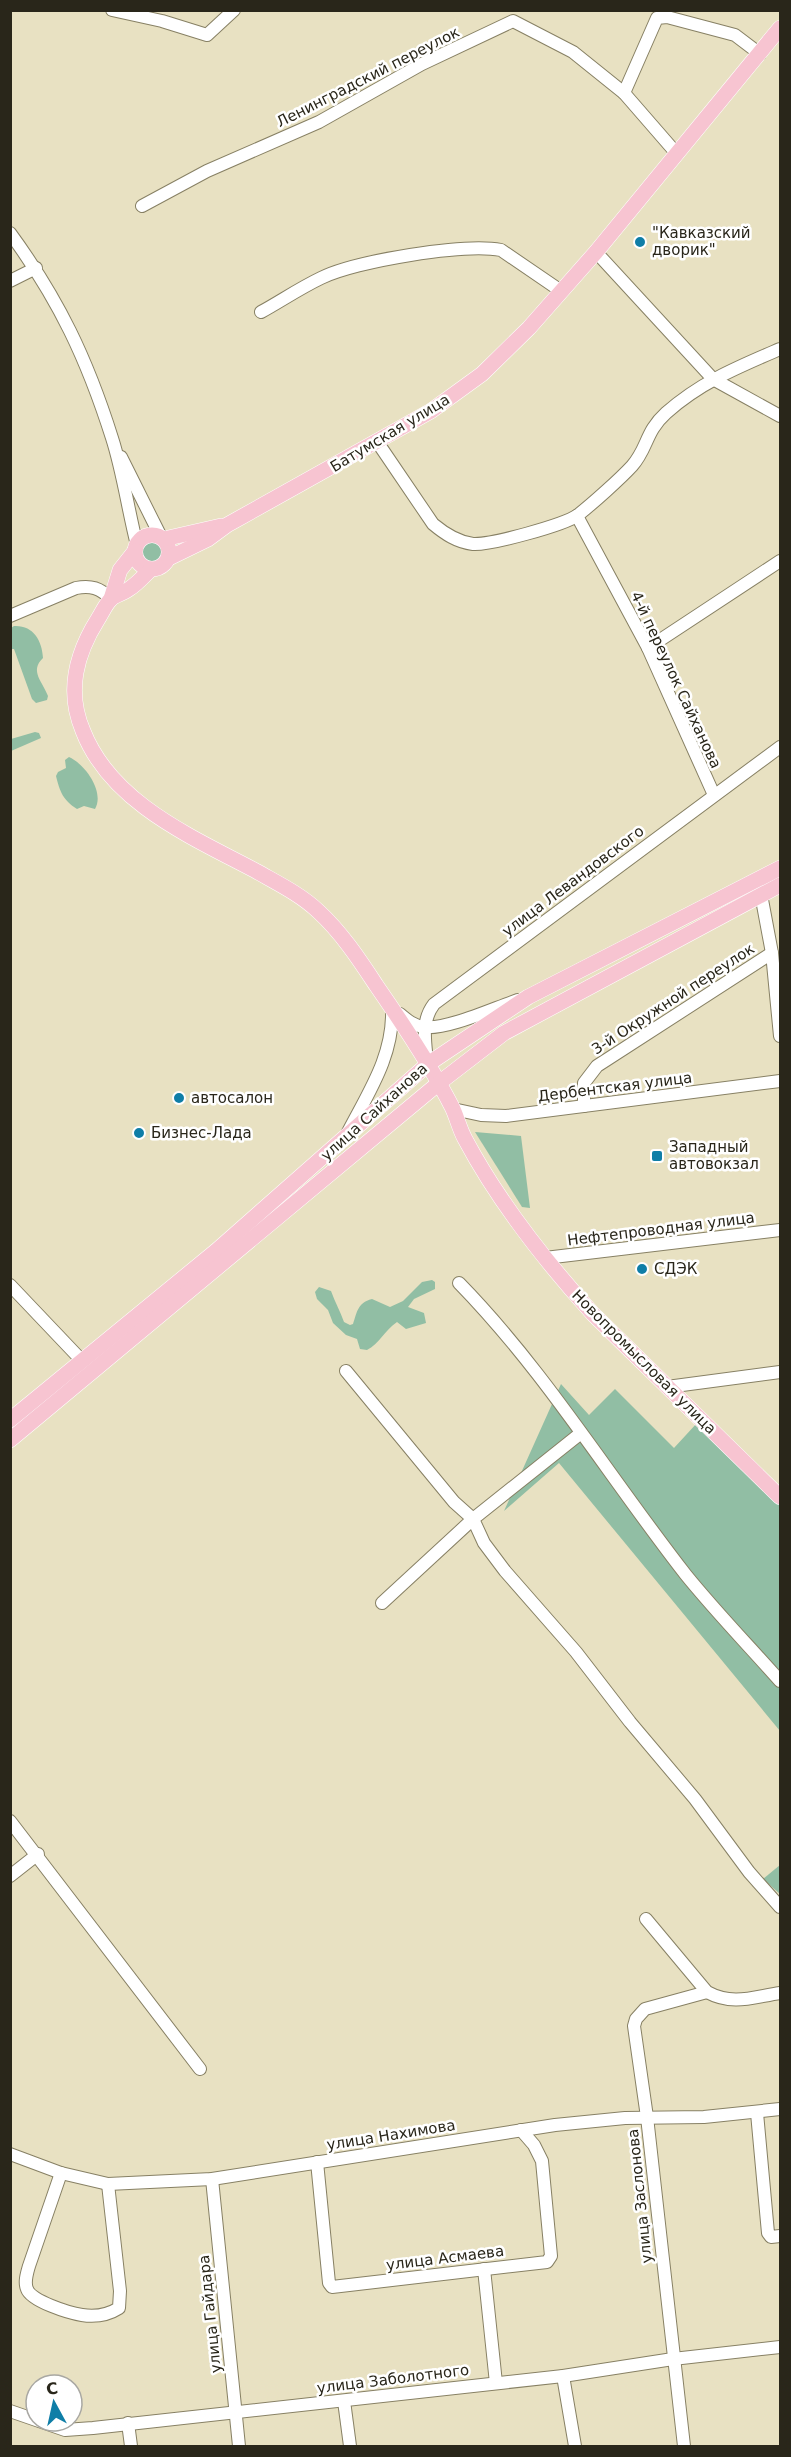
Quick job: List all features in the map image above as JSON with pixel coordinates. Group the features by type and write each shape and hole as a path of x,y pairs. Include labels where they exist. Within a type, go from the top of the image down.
{"main road":[{"name":"Батумская улица","path":"226,525 431,411 482,374 505,353 596,252 780,28"},
{"path":"111,599 120,570 147,536 162,538 226,525"},
{"path":"111,599 129,589 152,569 162,566 169,558 208,539 226,525"},
{"path":"162,538 169,548 169,558"},
{"path":"136,548 135,556 141,566 152,569"},
{"name":"Новопромысловая улица","path":"111,599 81,651 73,683 78,719 94,754 121,786 157,816 274,881 302,898 319,912 360,961 392,1007 439,1083 464,1137 485,1172 545,1258 593,1314 780,1497"},
{"name":"улица Сайханова","path":"10,1420 87,1366 504,1033 760,887 780,868"},
{"name":"улица Сайханова","path":"87,1366 428,1064 528,996 760,887 780,885"},
{"path":"10,1440 87,1366"}],"street":[{"path":"112,10 162,21 207,35 234,10"},
{"name":"Ленинградский переулок","path":"141,206 207,171 319,122 514,16 573,52 624,93 678,154"},
{"path":"624,93 657,18 667,17 735,35 760,54"},
{"path":"10,233 36,268 77,342 112,440 136,548"},
{"path":"261,312 322,277 338,271 415,255 459,250 492,248 501,250 561,291"},
{"path":"596,252 713,379 780,416"},
{"path":"10,281 36,268"},
{"path":"378,442 433,524 445,534 461,542 487,544 577,516 632,466 643,451 654,424 695,390 713,379 780,349"},
{"path":"112,440 162,538"},
{"name":"4-й переулок Сайханова","path":"577,516 648,648 714,795"},
{"path":"648,648 780,561"},
{"path":"10,616 76,588 86,586 103,591 111,599"},
{"name":"улица Левандовского","path":"424,1027 428,1013 434,1004 780,747"},
{"path":"760,887 772,953 780,1036"},
{"name":"3-й Окружной переулок","path":"584,1106 584,1083 597,1066 772,953"},
{"path":"392,1007 412,1023 424,1027 443,1026 528,996"},
{"path":"345,1137 389,1047 393,1028 392,1007"},
{"path":"424,1027 428,1064"},
{"name":"Дербентская улица","path":"453,1109 481,1115 506,1116 780,1081"},
{"name":"Нефтепроводная улица","path":"545,1258 780,1230"},
{"path":"459,1283 488,1313 687,1575 780,1681"},
{"path":"10,1285 87,1366"},
{"path":"346,1371 454,1502 473,1520 484,1543 505,1571 576,1652 630,1722 695,1799 749,1872 780,1907"},
{"path":"667,1387 780,1372"},
{"path":"382,1603 473,1520 581,1433"},
{"path":"10,1821 38,1854 200,2069"},
{"path":"10,1876 38,1854"},
{"path":"646,1919 707,1992 721,2000 780,1993"},
{"name":"улица Заслонова","path":"684,2446 647,2117 634,2036 636,2019 645,2009 707,1992"},
{"name":"улица Нахимова","path":"10,2154 61,2173 108,2184 212,2179 521,2130 647,2117 704,2117 780,2109"},
{"path":"758,2113 768,2233 771,2237 780,2236"},
{"name":"улица Асмаева","path":"317,2162 329,2283 332,2287 547,2262 551,2259 542,2161 534,2145 521,2130"},
{"path":"61,2173 29,2266 26,2277 27,2289 33,2298 82,2315 105,2315 119,2308 120,2291 108,2184"},
{"name":"улица Гайдара","path":"212,2179 238,2446"},
{"path":"483,2269 496,2383"},
{"name":"улица Заболотного","path":"10,2411 65,2430 563,2376 673,2359 780,2347"},
{"path":"563,2376 574,2446"},
{"path":"344,2401 350,2446"},
{"path":"128,2423 131,2446"}],"green space":[{"path":"152,542 160,545 163,553 160,561 152,564 144,561 141,553 144,545"},
{"path":"21,626 31,631 41,645 43,658 37,667 37,672 48,696 47,700 36,703 32,699 14,649 11,649 11,628"},
{"path":"35,732 39,733 41,738 11,751 11,739"},
{"path":"69,757 92,779 97,795 95,809 84,806 77,809 65,799 61,791 56,776 58,772 66,768 65,760"},
{"path":"475,1132 521,1136 530,1208 522,1207"},
{"path":"432,1280 435,1282 435,1289 414,1299 408,1307 424,1313 426,1323 406,1329 397,1322 367,1350 360,1349 357,1339 346,1335 333,1323 328,1310 317,1299 315,1292 319,1287 331,1291 344,1322 350,1325 353,1324 363,1303 372,1299 390,1307 403,1301 422,1282"},
{"path":"561,1384 589,1415 615,1389 674,1448 697,1423 780,1505 780,1731 559,1463 504,1511"},
{"path":"780,1865 780,1894 763,1879"}],"place":[{"name":"\"Кавказский дворик\"","path":"640,242"},
{"name":"автосалон","path":"179,1098"},
{"name":"Бизнес-Лада","path":"139,1133"},
{"name":"Западный автовокзал","path":"657,1156"},
{"name":"СДЭК","path":"642,1269"}]}
